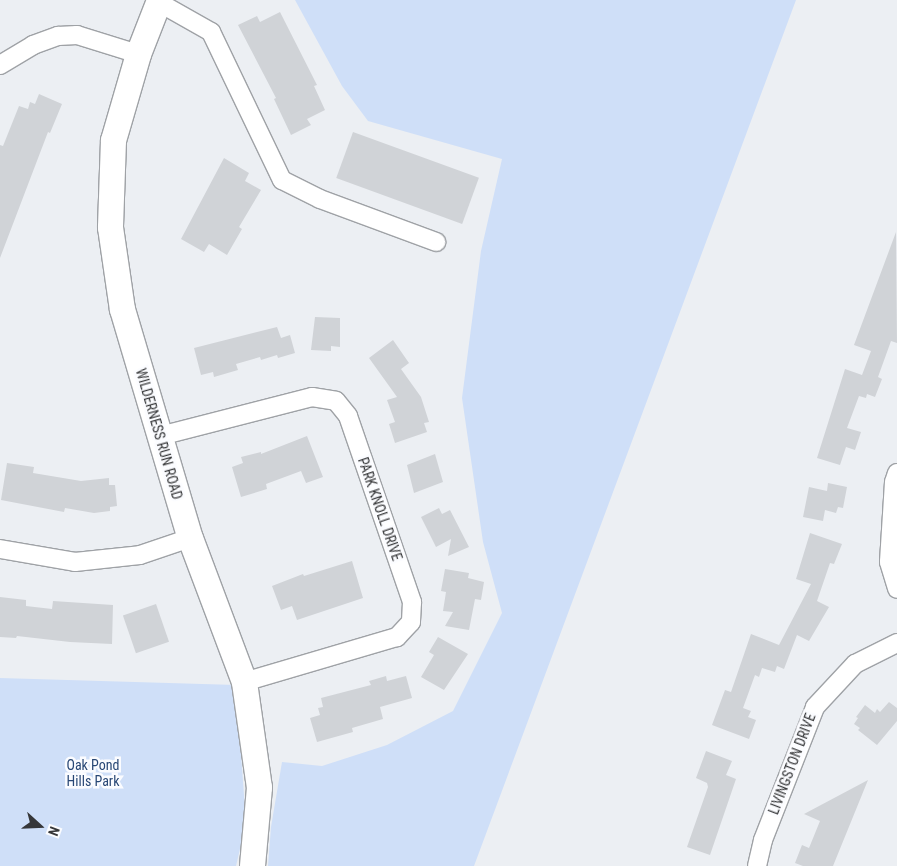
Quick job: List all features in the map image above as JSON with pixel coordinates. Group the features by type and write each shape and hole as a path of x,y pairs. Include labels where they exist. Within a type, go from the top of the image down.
{"street":[{"name":"WILDERNESS RUN ROAD","path":"159,1 138,54 113,140 110,227 122,310 190,538 244,682 259,787 252,866"},
{"path":"159,1 211,32 282,180 320,200 436,242"},
{"path":"0,65 33,45 58,36 77,35 138,54"},
{"name":"PARK KNOLL DRIVE","path":"160,436 312,397 336,401 348,416 412,602 411,622 397,636 244,682"},
{"path":"897,473 894,482 889,562 897,589"},
{"path":"0,549 75,562 140,555 190,538"},
{"name":"LIVINGSTON DRIVE","path":"757,866 763,840 815,707 855,664 897,642"}],"green space":[{"path":"295,0 796,0 474,866 268,866 271,827 282,762 322,766 387,745 453,711 502,613 483,542 462,398 481,251 502,159 368,121 342,86"},
{"name":"Oak Pond Hills Park","path":"0,678 236,685 246,823 236,866 0,866"}],"building":[{"path":"280,12 317,85 314,86 325,110 307,119 311,125 291,135 274,99 276,98 238,25 257,16 260,22"},
{"path":"39,94 62,104 50,133 48,132 0,258 0,145 3,146 19,106 28,109 30,102 35,104"},
{"path":"353,132 479,178 462,224 336,178"},
{"path":"224,158 249,173 245,181 261,190 239,227 242,229 227,255 209,244 204,252 181,239"},
{"path":"896,232 897,343 891,341 878,377 882,379 875,397 867,394 866,398 859,396 847,428 861,432 855,450 846,447 840,465 817,458 845,369 862,375 871,351 854,345"},
{"path":"315,317 340,318 340,347 331,346 331,351 311,350"},
{"path":"277,327 281,338 290,335 295,353 278,358 277,355 261,360 260,357 236,364 238,370 214,377 213,372 201,375 194,348"},
{"path":"393,340 409,363 401,369 421,397 429,422 424,423 427,432 395,443 389,424 395,422 387,400 397,397 369,358"},
{"path":"307,436 323,477 306,483 301,471 266,484 267,489 241,497 232,467 243,463 241,457 261,452 261,454"},
{"path":"435,454 443,482 414,493 407,465"},
{"path":"7,463 34,467 33,473 81,481 109,478 109,485 115,485 117,506 110,507 110,511 94,513 65,508 64,512 1,500"},
{"path":"828,483 847,487 843,508 838,507 836,513 825,510 823,521 803,517 809,487 827,491"},
{"path":"439,508 442,514 450,510 469,547 448,556 451,539 436,547 421,517"},
{"path":"810,533 842,544 834,564 830,563 817,601 829,607 809,641 797,635 784,669 777,666 775,672 762,668 759,677 755,675 743,708 751,711 748,717 756,720 749,739 712,725 725,690 731,692 751,634 779,645 811,584 796,579"},
{"path":"352,561 363,598 297,620 292,606 281,610 272,586 303,574 304,576"},
{"path":"445,569 469,573 468,578 484,582 481,600 475,599 469,630 445,626 453,612 443,611 446,592 441,591"},
{"path":"0,597 26,600 26,606 52,609 53,601 113,605 112,644 70,642 17,636 16,638 0,637"},
{"path":"156,604 169,642 136,653 123,615"},
{"path":"438,637 468,654 444,690 421,677 434,655 429,652"},
{"path":"386,676 387,681 406,676 412,698 380,707 383,719 352,728 353,732 317,742 310,718 320,715 318,708 323,707 321,698 371,685 369,681"},
{"path":"889,702 897,708 897,721 877,745 858,730 860,728 854,724 858,718 856,717 865,705 875,713 877,709 880,712"},
{"path":"706,751 732,761 726,775 736,779 710,855 687,847 708,787 707,783 696,778"},
{"path":"868,780 833,866 803,866 795,863 802,845 809,848 820,821 804,814"}]}
